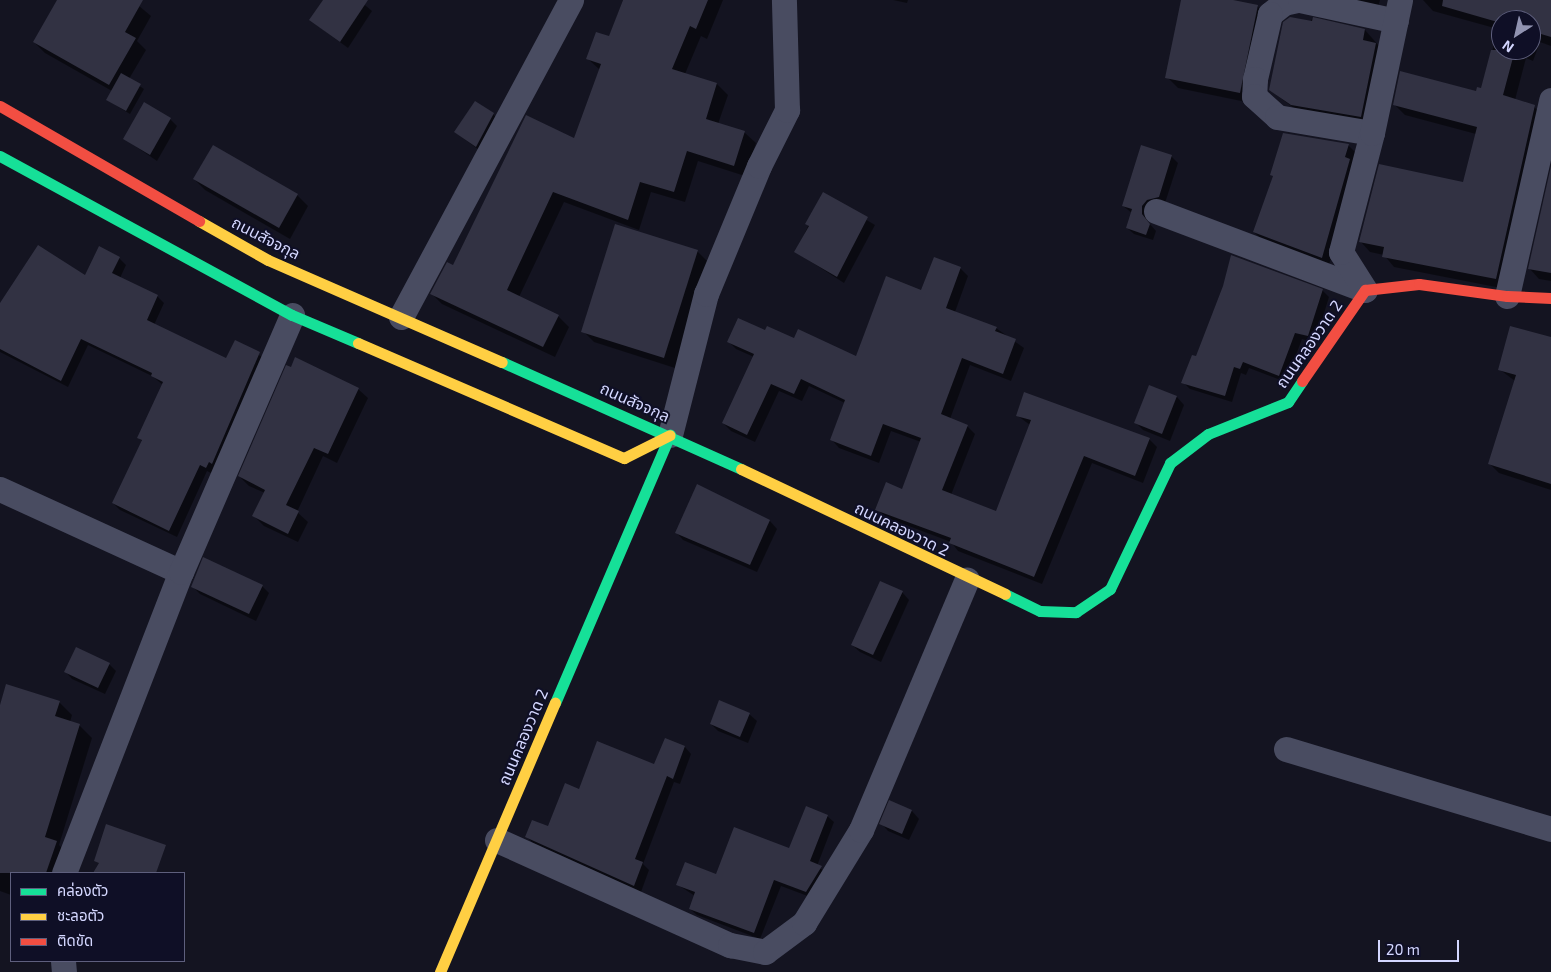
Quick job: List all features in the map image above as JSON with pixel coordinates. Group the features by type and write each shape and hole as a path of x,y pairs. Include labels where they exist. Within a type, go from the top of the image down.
{"street":[{"path":"401,316 571,0"},
{"path":"670,435 706,294 759,166 787,110 784,0"},
{"path":"1365,290 1341,252 1372,133 1398,10 1298,0 1284,3 1270,14 1254,79 1254,96 1277,117 1372,133"},
{"path":"1507,296 1551,100"},
{"name":"ถนนสัจจกุล","path":"0,106 268,260 401,316 670,435"},
{"name":"ถนนสัจจกุล","path":"0,156 292,315 624,458 670,435"},
{"path":"1156,211 1365,290 1419,284 1507,296 1551,298"},
{"name":"ถนนคลองวาด 2","path":"440,972 670,435 967,579 1040,611 1076,612 1110,589 1170,463 1208,434 1288,402 1365,290"},
{"path":"64,872 181,572 292,315"},
{"path":"0,489 181,572"},
{"path":"497,840 730,945 765,952 804,923 861,830 967,579"},
{"path":"1286,749 1551,829"}],"building":[{"path":"57,0 143,0 125,32 136,38 109,85 33,42"},
{"path":"323,0 368,0 340,42 309,20"},
{"path":"623,0 708,0 696,29 690,26 672,69 717,83 706,119 745,131 734,166 687,151 674,192 640,182 628,220 553,192 507,290 559,315 543,347 430,294 447,262 453,265 526,115 574,138 601,64 586,59 596,32 609,36"},
{"path":"1181,0 1233,0 1258,5 1240,93 1165,78"},
{"path":"1443,0 1551,0 1551,37 1541,34 1541,10 1491,10 1491,20 1442,6"},
{"path":"1290,17 1312,21 1313,17 1365,29 1363,40 1376,43 1361,117 1291,105 1269,90 1283,22"},
{"path":"1491,50 1491,60 1512,60 1503,95 1535,105 1496,279 1382,257 1384,247 1359,242 1379,164 1463,182 1477,127 1393,105 1400,71 1476,91 1477,87 1481,88"},
{"path":"121,73 141,84 126,111 106,100"},
{"path":"475,101 494,113 476,147 454,132"},
{"path":"144,102 171,118 150,155 123,139"},
{"path":"1283,133 1349,144 1345,157 1350,159 1322,258 1253,232 1273,176 1270,175"},
{"path":"213,145 298,194 279,228 193,179"},
{"path":"1141,145 1172,155 1159,197 1147,200 1142,206 1142,214 1150,224 1146,235 1126,228 1132,209 1122,206"},
{"path":"1551,166 1551,273 1528,269"},
{"path":"823,192 868,217 837,277 794,252 809,226 805,224"},
{"path":"615,224 698,250 664,358 581,332"},
{"path":"38,245 85,275 99,246 120,257 112,273 158,295 147,320 226,358 235,340 260,352 212,464 209,462 206,468 200,465 169,531 112,503 142,440 137,438 163,382 151,376 152,373 81,339 61,381 0,349 0,303"},
{"path":"1231,255 1323,289 1308,336 1295,333 1279,376 1243,362 1240,369 1234,367 1225,396 1181,383 1192,355 1196,356 1223,286"},
{"path":"934,257 961,267 946,308 997,327 995,331 1016,339 1003,374 962,358 941,414 968,425 942,490 996,511 1031,420 1016,416 1024,392 1150,438 1135,476 1084,456 1034,577 949,543 951,538 875,510 886,482 902,489 921,438 883,424 871,456 830,440 845,400 801,379 794,394 771,384 747,435 722,423 754,354 727,342 738,318 765,330 767,326 794,338 798,329 856,356 886,276 921,290"},
{"path":"1510,326 1551,337 1551,484 1488,464 1516,375 1498,370"},
{"path":"295,357 359,388 328,454 314,448 286,505 299,511 288,534 252,516 265,490 238,476 286,365 291,367"},
{"path":"1149,385 1177,396 1162,434 1134,423"},
{"path":"697,484 770,520 750,565 675,533"},
{"path":"203,557 263,585 249,614 191,587"},
{"path":"880,581 903,591 873,655 851,645"},
{"path":"76,647 110,663 98,688 64,672"},
{"path":"6,684 60,701 55,716 80,724 45,837 57,841 46,872 0,873 0,705"},
{"path":"719,700 750,713 740,737 710,724"},
{"path":"665,738 685,746 673,779 667,776 635,859 643,862 634,886 525,837 532,820 548,826 565,783 579,789 597,741 654,764"},
{"path":"889,800 912,810 902,834 879,824"},
{"path":"806,806 828,815 810,861 822,866 806,892 774,880 754,933 689,909 695,892 676,885 685,862 716,874 734,827 789,848"},
{"path":"106,824 166,845 156,872 94,872 99,863 94,861"}],"traffic: fast":[{"path":"0,156 292,315 358,343"},
{"path":"502,362 741,469"},
{"path":"1005,594 1040,611 1076,612 1110,589 1170,463 1208,434 1288,402 1302,381"},
{"path":"555,703 670,435"}],"traffic: slow":[{"path":"199,221 268,260 502,362"},
{"path":"358,343 624,458 670,435"},
{"path":"741,469 1005,594"},
{"path":"440,972 555,703"}],"traffic: jam":[{"path":"0,106 199,221"},
{"path":"1302,381 1365,290 1419,284 1507,296 1551,298"}]}
